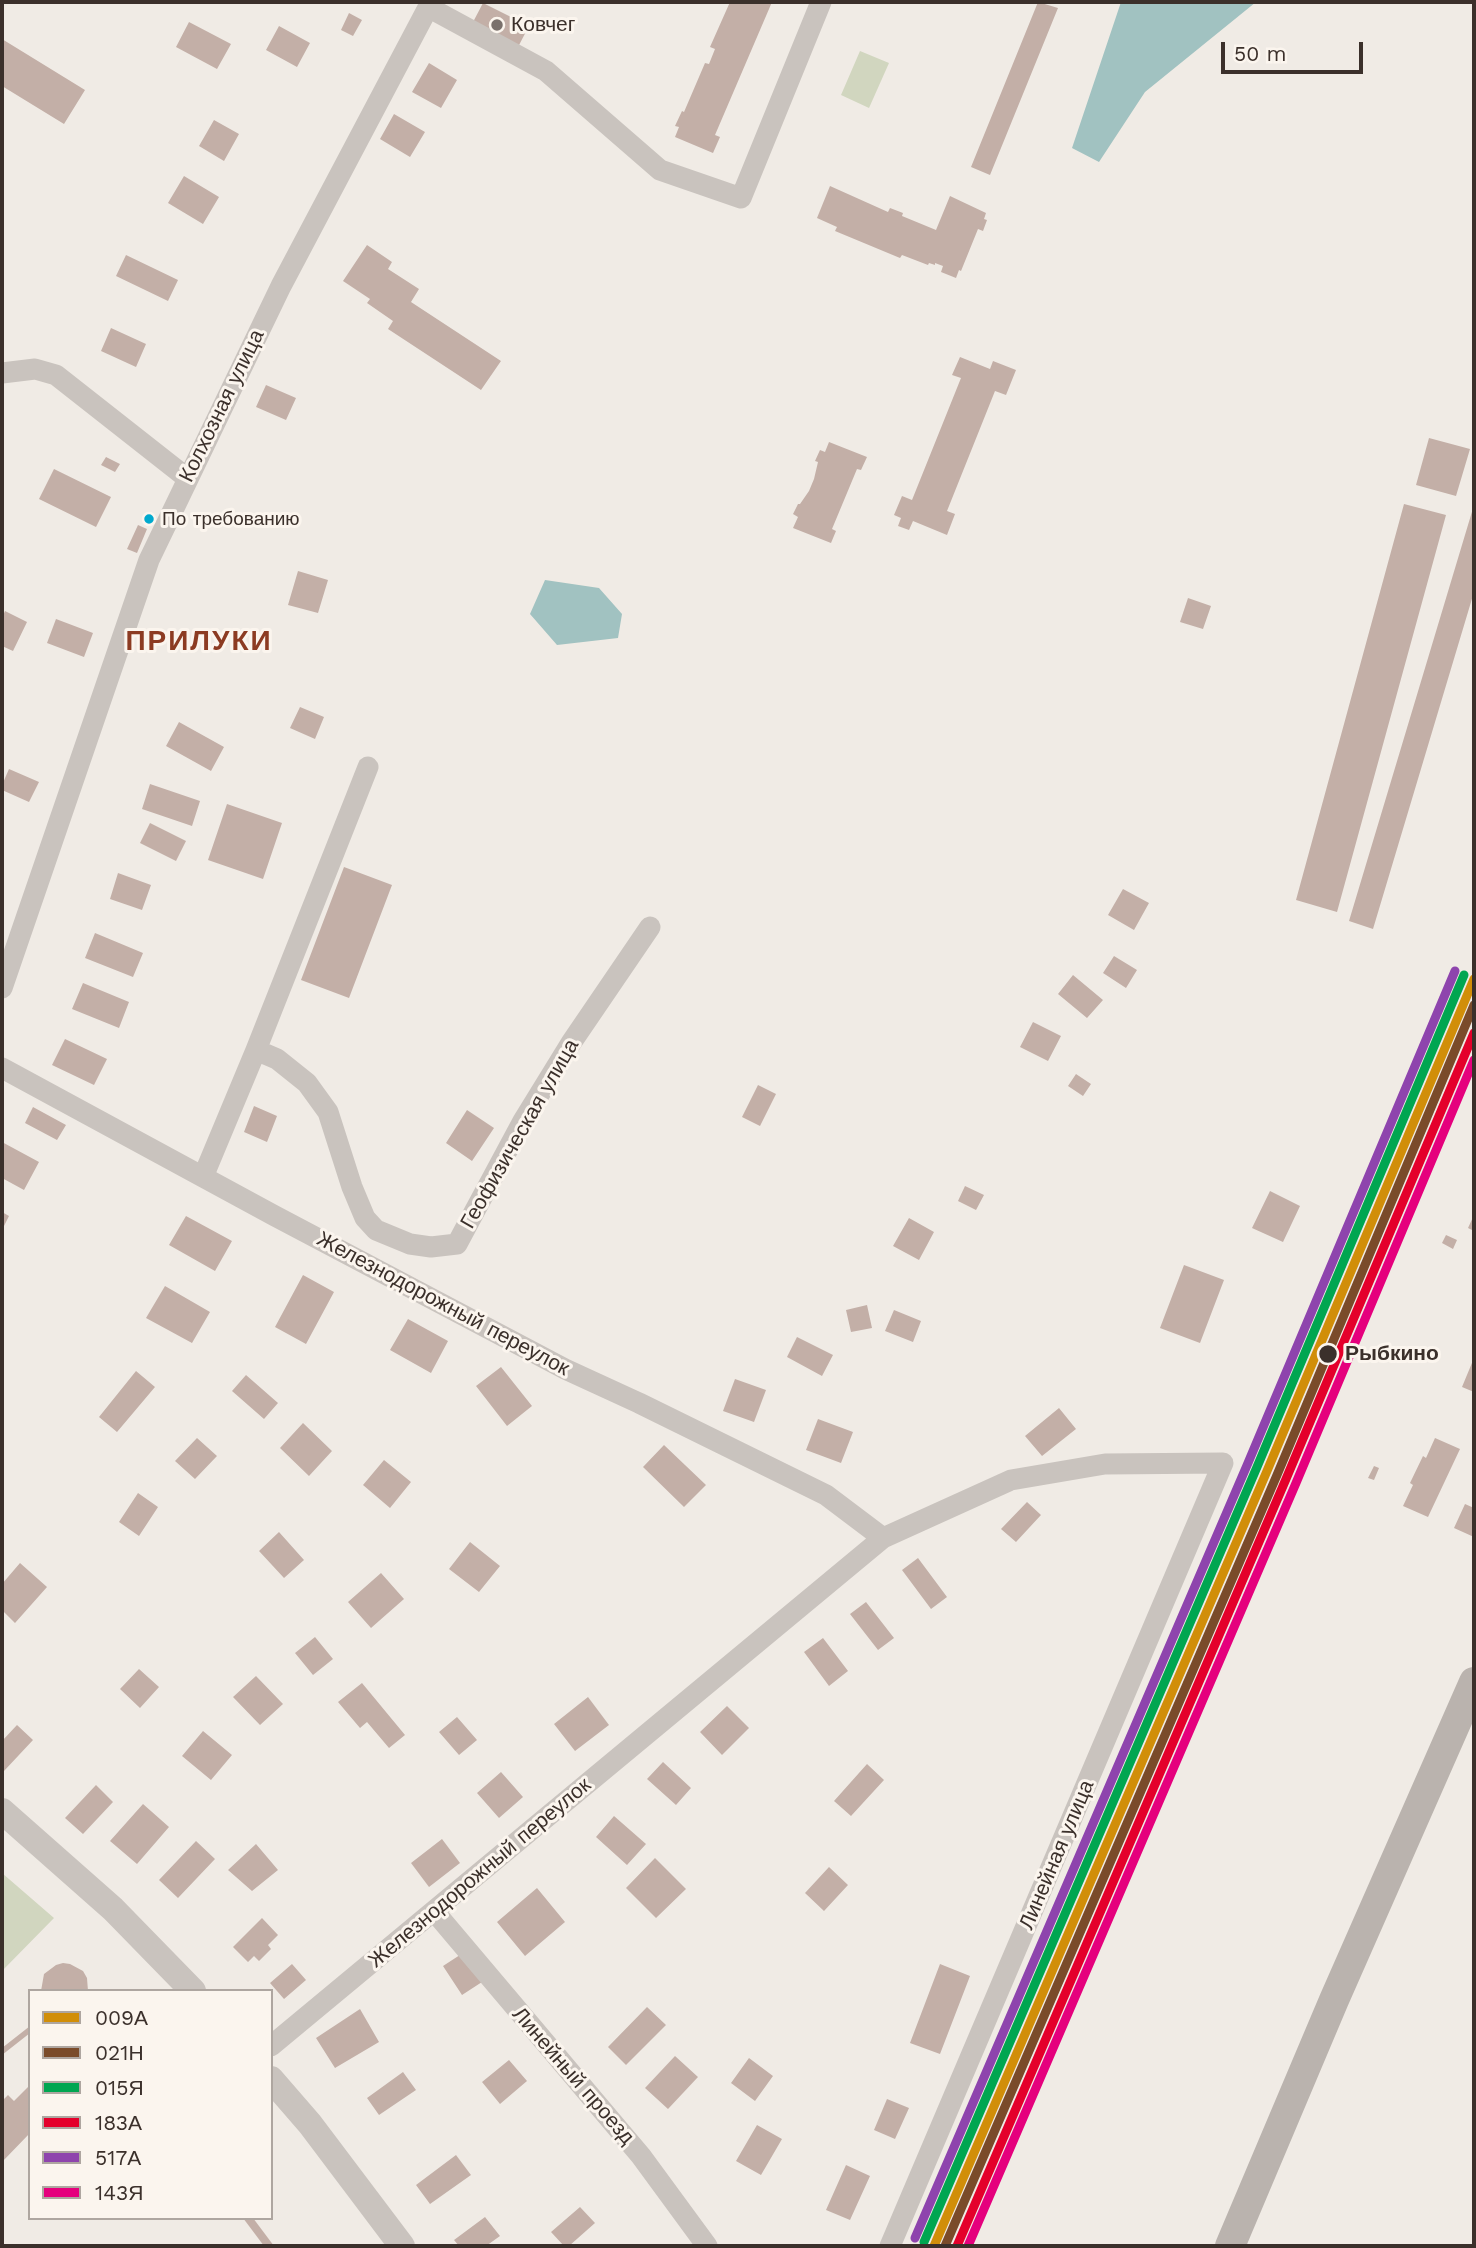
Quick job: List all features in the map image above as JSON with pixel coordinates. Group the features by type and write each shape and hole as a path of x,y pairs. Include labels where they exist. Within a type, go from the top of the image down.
{"main road":[{"path":"1230,2246 1334,2000 1474,1682"}],"street":[{"path":"429,5 546,71 660,170 741,198 821,2"},
{"name":"Колхозная улица","path":"2,988 149,560 281,286 429,5"},
{"path":"2,373 35,369 56,375 187,478"},
{"path":"203,1177 368,767"},
{"name":"Геофизическая улица","path":"376,1230 421,1246 457,1244 523,1121 650,927"},
{"path":"256,1050 277,1059 307,1083 328,1112 352,1187 365,1217 376,1230 360,1260"},
{"name":"Железнодорожный переулок","path":"2,1068 565,1369 826,1495 883,1538"},
{"name":"Железнодорожный переулок","path":"273,2044 883,1538 1012,1480 1105,1464 1223,1463"},
{"name":"Линейная улица","path":"890,2246 1223,1463"},
{"path":"2,1811 113,1909 190,1989"},
{"name":"Линейный проезд","path":"434,1911 641,2156 707,2246"},
{"path":"273,2080 310,2124 402,2246"}],"green space":[{"path":"860,51 889,63 869,108 841,95"},
{"path":"2,1873 54,1918 2,1971"}],"water":[{"path":"1121,2 1256,2 1145,92 1099,162 1072,148"},
{"path":"545,580 599,588 622,614 618,638 557,645 530,614"}],"building":[{"path":"730,2 772,2 715,135 720,137 713,153 675,137 679,127 675,126 682,111 684,112 705,63 709,64 715,49 710,47"},
{"path":"1038,2 1058,8 990,175 971,167"},
{"path":"483,3 529,26 518,47 472,24"},
{"path":"349,13 362,20 353,36 341,30"},
{"path":"189,22 231,44 217,69 176,47"},
{"path":"279,26 310,43 297,67 266,50"},
{"path":"2,39 85,90 64,124 2,86"},
{"path":"429,63 457,80 441,108 412,92"},
{"path":"394,114 425,132 410,157 380,139"},
{"path":"214,120 239,134 224,161 199,146"},
{"path":"184,176 219,197 203,224 168,203"},
{"path":"830,186 888,212 890,208 903,213 902,216 936,230 950,196 986,213 984,219 987,220 983,231 978,229 956,278 941,272 943,266 935,263 928,265 902,255 900,258 835,231 837,227 817,218"},
{"path":"367,245 392,262 388,269 419,289 411,302 501,361 481,390 388,329 393,321 367,303 370,299 343,281"},
{"path":"126,255 178,280 168,301 116,276"},
{"path":"111,328 146,344 136,367 101,351"},
{"path":"960,357 990,369 993,361 1016,370 1006,395 995,391 947,511 955,514 947,535 913,521 909,530 898,526 901,518 894,515 902,496 912,500 961,378 952,375"},
{"path":"266,385 296,398 286,420 256,407"},
{"path":"1429,438 1470,449 1456,496 1416,485"},
{"path":"829,442 867,457 861,470 857,469 832,529 836,531 831,543 793,528 798,517 793,514 814,479 818,462 815,461 820,450 825,452"},
{"path":"106,457 120,464 115,472 101,465"},
{"path":"54,469 111,497 96,527 39,499"},
{"path":"1404,504 1446,515 1337,912 1296,900"},
{"path":"1474,505 1474,592 1373,929 1349,921"},
{"path":"138,525 147,529 137,553 127,549"},
{"path":"298,571 328,580 318,613 288,605"},
{"path":"1188,598 1211,606 1203,629 1180,622"},
{"path":"5,611 27,622 13,651 2,646 2,618"},
{"path":"56,619 93,633 84,657 47,643"},
{"path":"300,707 324,717 315,739 290,728"},
{"path":"179,722 224,747 211,771 166,746"},
{"path":"9,769 39,782 29,802 2,790"},
{"path":"150,784 200,801 192,826 142,809"},
{"path":"227,804 282,823 263,879 208,860"},
{"path":"150,823 186,841 176,861 140,843"},
{"path":"344,867 392,885 349,998 301,980"},
{"path":"118,873 151,885 142,910 110,899"},
{"path":"1123,889 1149,903 1134,930 1108,915"},
{"path":"95,933 143,953 133,977 85,958"},
{"path":"1114,956 1137,970 1126,988 1103,973"},
{"path":"1073,975 1103,1000 1087,1018 1058,994"},
{"path":"83,983 129,1002 119,1028 72,1009"},
{"path":"1033,1022 1061,1036 1048,1061 1020,1047"},
{"path":"65,1039 107,1059 94,1085 52,1065"},
{"path":"1076,1074 1091,1084 1083,1096 1068,1086"},
{"path":"758,1085 776,1094 760,1126 742,1117"},
{"path":"254,1106 277,1116 267,1142 244,1132"},
{"path":"33,1107 66,1125 57,1140 25,1123"},
{"path":"467,1110 494,1128 472,1161 446,1143"},
{"path":"2,1142 39,1162 24,1190 2,1178"},
{"path":"965,1186 984,1195 976,1210 958,1201"},
{"path":"1270,1191 1300,1206 1283,1242 1252,1228"},
{"path":"2,1212 9,1216 2,1230"},
{"path":"1474,1215 1474,1231 1468,1228"},
{"path":"186,1216 232,1241 215,1271 169,1245"},
{"path":"909,1218 934,1232 919,1260 893,1246"},
{"path":"1446,1235 1457,1240 1453,1249 1442,1243"},
{"path":"1184,1265 1224,1280 1200,1343 1160,1328"},
{"path":"303,1275 334,1292 306,1344 275,1327"},
{"path":"165,1286 210,1312 192,1343 146,1318"},
{"path":"867,1305 872,1328 851,1332 846,1310"},
{"path":"894,1310 921,1321 913,1342 885,1331"},
{"path":"408,1319 448,1341 431,1373 390,1350"},
{"path":"797,1337 833,1355 822,1376 787,1357"},
{"path":"1474,1358 1474,1392 1462,1387"},
{"path":"501,1367 532,1406 507,1426 476,1386"},
{"path":"136,1371 155,1387 117,1432 99,1417"},
{"path":"246,1375 278,1403 264,1419 232,1391"},
{"path":"735,1379 766,1390 754,1422 723,1411"},
{"path":"1059,1408 1076,1429 1042,1456 1025,1436"},
{"path":"818,1419 853,1432 841,1463 806,1450"},
{"path":"303,1423 332,1451 309,1476 280,1448"},
{"path":"197,1438 217,1456 195,1479 175,1461"},
{"path":"1435,1438 1460,1449 1428,1517 1403,1506 1413,1485 1410,1483"},
{"path":"664,1445 706,1485 684,1507 643,1467"},
{"path":"384,1460 411,1482 390,1508 363,1485"},
{"path":"1374,1466 1379,1468 1374,1480 1368,1478"},
{"path":"138,1493 158,1507 139,1536 119,1522"},
{"path":"1027,1502 1041,1515 1016,1542 1001,1529"},
{"path":"1465,1504 1474,1508 1474,1537 1454,1528"},
{"path":"279,1532 304,1560 284,1578 259,1551"},
{"path":"470,1542 500,1566 479,1592 449,1569"},
{"path":"918,1558 947,1597 931,1609 902,1570"},
{"path":"20,1563 47,1587 15,1623 2,1610 2,1584"},
{"path":"381,1573 404,1599 371,1628 348,1602"},
{"path":"866,1602 894,1638 878,1650 850,1614"},
{"path":"315,1637 333,1659 313,1675 295,1653"},
{"path":"823,1638 848,1671 829,1686 804,1652"},
{"path":"139,1669 159,1687 140,1708 120,1689"},
{"path":"256,1676 283,1704 260,1725 233,1697"},
{"path":"362,1683 405,1735 389,1748 367,1722 360,1728 338,1702"},
{"path":"588,1697 609,1725 575,1751 554,1724"},
{"path":"727,1706 749,1728 722,1755 700,1732"},
{"path":"457,1717 477,1740 459,1755 439,1732"},
{"path":"17,1725 33,1740 4,1771 2,1741"},
{"path":"203,1731 232,1755 211,1780 182,1756"},
{"path":"663,1762 691,1788 676,1805 647,1779"},
{"path":"867,1764 884,1780 851,1816 834,1801"},
{"path":"501,1772 523,1797 499,1818 477,1793"},
{"path":"96,1785 113,1802 83,1834 65,1818"},
{"path":"143,1804 169,1827 137,1864 110,1841"},
{"path":"614,1816 646,1844 627,1865 596,1837"},
{"path":"442,1839 460,1863 429,1887 411,1863"},
{"path":"196,1841 215,1859 178,1898 159,1880"},
{"path":"256,1844 278,1870 252,1891 228,1870"},
{"path":"655,1858 686,1889 656,1918 626,1888"},
{"path":"829,1867 848,1885 824,1911 805,1893"},
{"path":"537,1888 565,1922 525,1956 497,1922"},
{"path":"262,1918 278,1935 268,1945 271,1949 259,1961 254,1956 248,1962 233,1947"},
{"path":"463,1953 482,1982 462,1995 443,1966"},
{"path":"70,1964 83,1971 88,1989 41,1989 44,1974 56,1965"},
{"path":"292,1964 306,1980 284,1999 270,1983"},
{"path":"940,1964 970,1976 940,2054 910,2043"},
{"path":"647,2007 666,2025 626,2065 608,2047"},
{"path":"360,2009 379,2042 335,2068 316,2038"},
{"path":"28,2028 28,2035 2,2055 2,2048"},
{"path":"675,2056 698,2077 668,2109 645,2088"},
{"path":"749,2058 773,2076 755,2101 731,2083"},
{"path":"509,2060 527,2081 500,2104 482,2082"},
{"path":"403,2072 416,2090 379,2115 367,2098"},
{"path":"28,2087 28,2135 2,2162 2,2101 8,2095 14,2101"},
{"path":"887,2099 909,2108 895,2139 874,2130"},
{"path":"757,2125 782,2139 761,2175 736,2161"},
{"path":"456,2155 471,2175 430,2204 416,2185"},
{"path":"846,2165 870,2176 850,2220 826,2210"},
{"path":"580,2207 595,2223 569,2246 564,2246 551,2232"},
{"path":"485,2217 500,2236 486,2246 459,2246 454,2240"},
{"path":"244,2220 254,2220 274,2246 264,2246"}],"transit line":[{"name":"517А","path":"915,2238 1248,1463 1455,971"},
{"name":"015Я","path":"924,2242 1257,1467 1464,975"},
{"name":"009А","path":"934,2246 1267,1471 1474,979"},
{"name":"021Н","path":"945,2246 1277,1475 1474,1005"},
{"name":"183А","path":"957,2246 1474,1033"},
{"name":"143Я","path":"968,2246 1296,1483 1474,1060"}],"place":[{"name":"Ковчег","path":"497,25"},
{"name":"По требованию","path":"149,519"},
{"name":"Рыбкино","path":"1328,1354"}],"district":[{"name":"ПРИЛУКИ","path":"199,642"}]}
